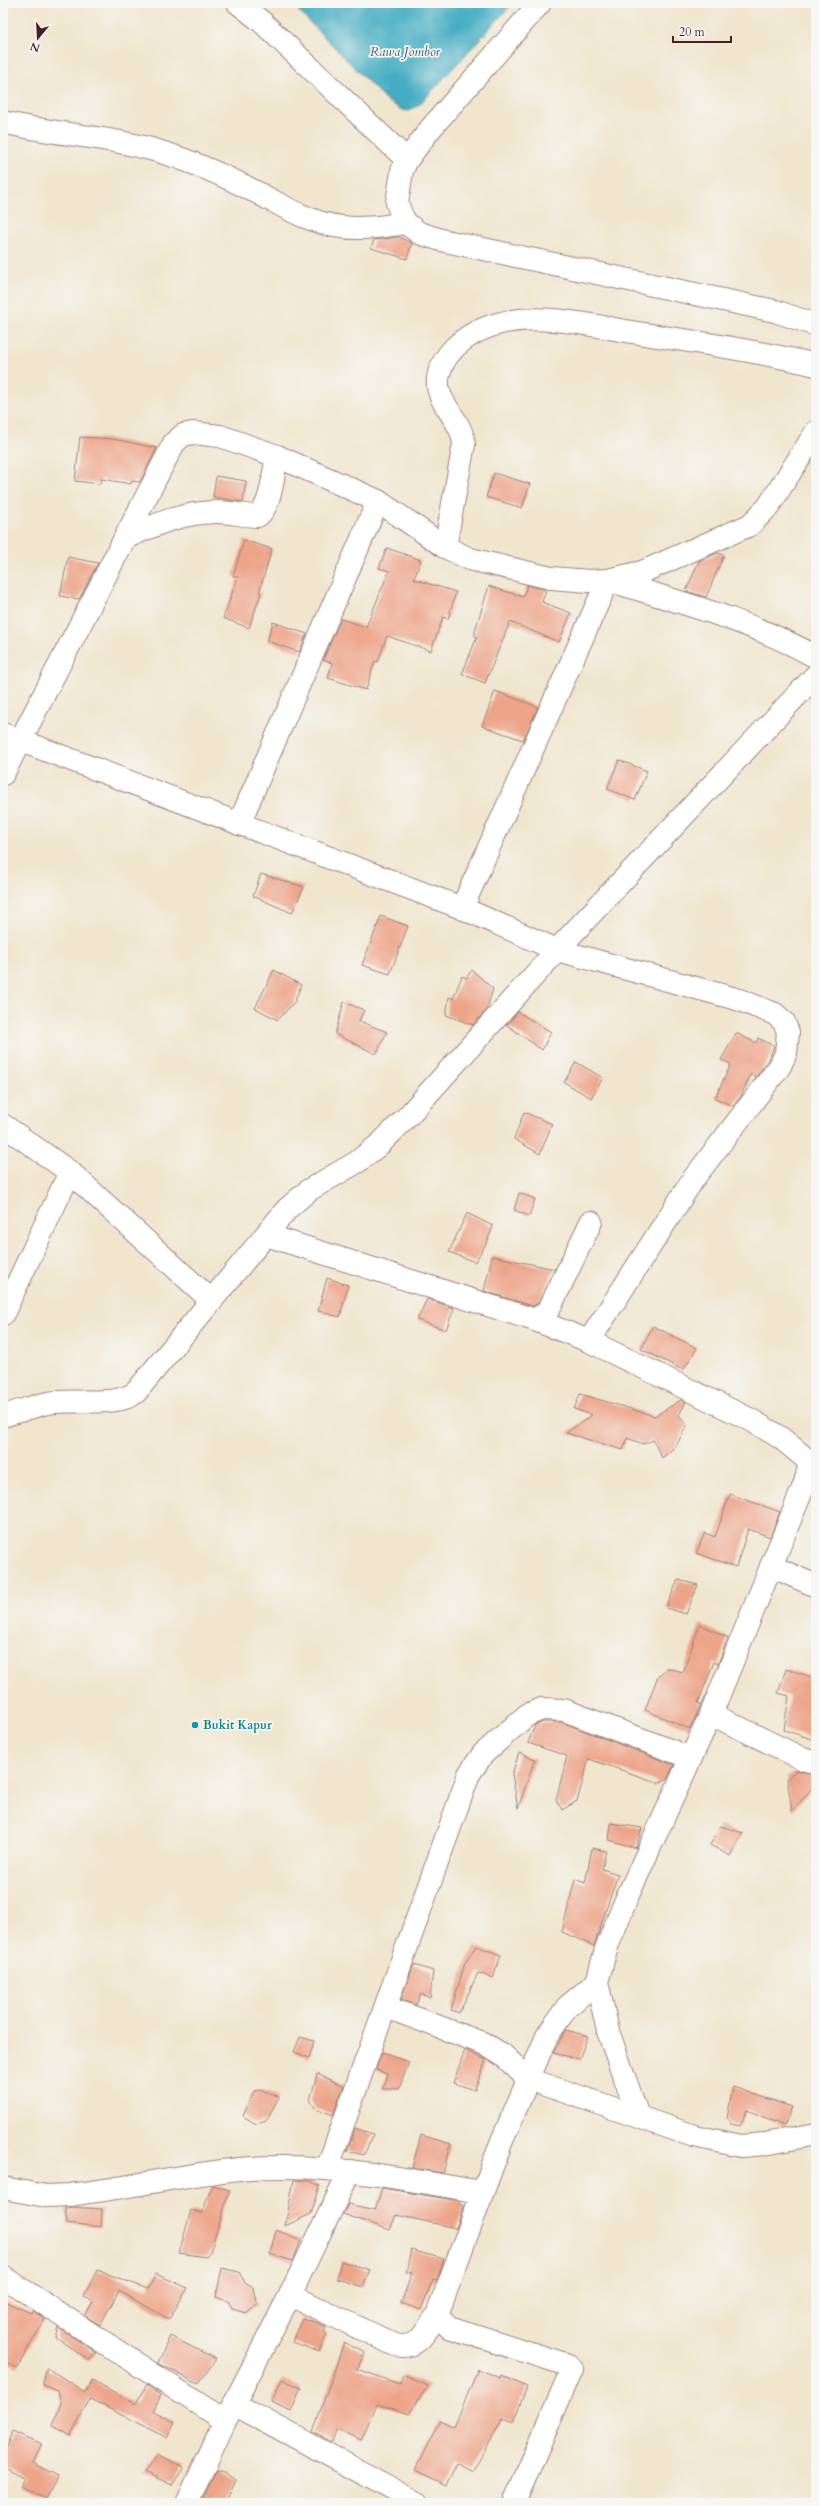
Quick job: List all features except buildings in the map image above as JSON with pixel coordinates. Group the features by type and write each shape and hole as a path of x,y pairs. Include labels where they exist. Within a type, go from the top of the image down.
{"street":[{"path":"238,3 262,22 407,160"},
{"path":"540,3 436,122 407,160 399,180 397,203 406,223 419,233 442,240 775,311 816,325"},
{"path":"3,122 117,141 160,152 213,170 294,212 329,224 342,227 367,228 406,223"},
{"path":"445,547 464,444 460,429 440,395 438,380 441,367 451,352 463,340 476,331 498,324 530,320 580,324 717,345 816,365"},
{"path":"3,774 12,738 125,538 174,443 183,435 197,432 220,436 277,456 378,501 445,547 470,559 537,575 589,581 608,580 642,572 750,525 768,507 816,432"},
{"path":"125,538 166,520 184,515 218,512 258,516 263,512 277,456"},
{"path":"239,824 378,501"},
{"path":"608,580 718,614 796,645 816,656"},
{"path":"462,908 608,580"},
{"path":"3,1416 47,1403 112,1400 130,1397 296,1200 309,1190 357,1162 380,1144 407,1117 556,950 816,675"},
{"path":"12,738 462,908 556,950 740,1000 776,1014 784,1022 788,1032 786,1052 780,1066 694,1178 589,1341"},
{"path":"3,1126 70,1172 212,1301"},
{"path":"3,1314 70,1172"},
{"path":"535,1320 547,1312 591,1222"},
{"path":"266,1235 535,1320 589,1341 751,1420 813,1459 805,1483 711,1714 628,1895 606,1949 597,1982 608,2031 638,2116"},
{"path":"771,1566 816,1586"},
{"path":"327,2169 469,1774 483,1754 520,1720 535,1710 564,1710 691,1758"},
{"path":"711,1714 803,1759 816,1763"},
{"path":"290,2295 401,2347 410,2346 419,2340 437,2315 482,2192 547,2036 557,2020 579,1995 597,1982"},
{"path":"386,2007 485,2044 504,2056 528,2079 694,2136 741,2146 765,2144 816,2134"},
{"path":"3,2188 46,2196 69,2195 240,2169 327,2169 350,2171 482,2192"},
{"path":"187,2503 229,2413 290,2295 350,2171"},
{"path":"3,2277 229,2413 418,2503"},
{"path":"437,2315 449,2327 571,2367 571,2374 514,2503"}],"water":[{"name":"Rawa Jombor","path":"291,3 513,3 421,103 410,111 402,110 387,101"}],"place":[{"name":"Bukit Kapur","path":"195,1725"}]}
